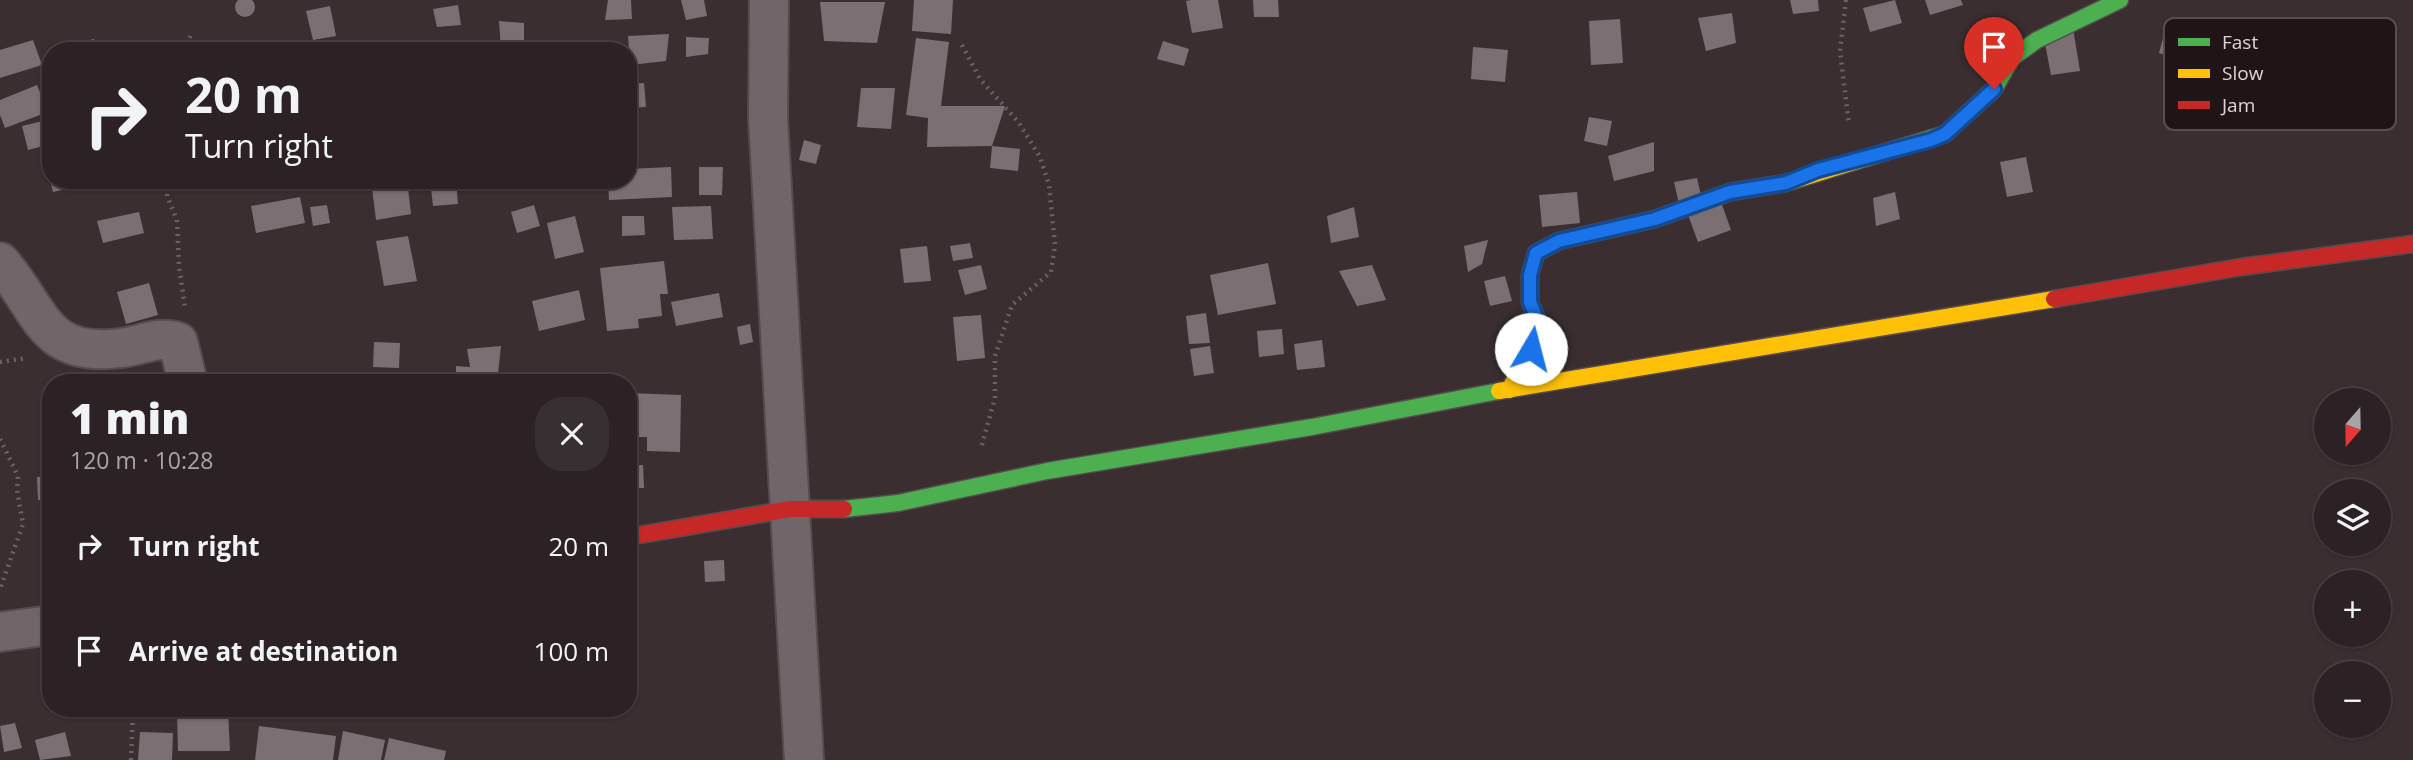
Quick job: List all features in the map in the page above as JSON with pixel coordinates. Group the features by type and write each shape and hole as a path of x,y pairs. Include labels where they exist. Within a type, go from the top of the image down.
{"street":[{"path":"769,0 768,118 804,760"},
{"path":"1509,390 1531,349 1538,321 1530,302 1530,275 1536,253 1559,241 1655,219 1730,192 1786,183 1945,134 1994,89 2012,58 2037,40 2120,0"},
{"path":"637,535 790,509 848,509 898,503 971,487 1509,390 2241,267 2413,244"},
{"path":"0,262 53,336 86,350 166,338 178,342 186,374"},
{"path":"0,632 42,626"}],"path":[{"path":"1846,0 1841,59 1848,122 1861,159"},
{"path":"188,42 191,34"},
{"path":"962,45 980,79 1019,123 1041,157 1049,185 1055,246 1051,272 1012,305 995,356 995,398 971,487"},
{"path":"167,189 167,196 177,220 179,267 186,303 178,342"},
{"path":"0,439 18,476 17,491 23,524 0,589"},
{"path":"131,760 133,717"}],"building":[{"path":"240,-1 250,-1 254,3 254,11 249,16 241,16 236,11 236,3"},
{"path":"608,0 631,0 632,19 605,20"},
{"path":"681,0 704,0 707,16 686,20"},
{"path":"914,0 953,0 951,34 912,31"},
{"path":"1218,0 1223,28 1192,33 1186,1"},
{"path":"1253,0 1278,0 1279,17 1254,17"},
{"path":"1790,0 1818,0 1819,11 1793,14"},
{"path":"1895,0 1902,23 1870,32 1863,8"},
{"path":"1925,0 1961,0 1963,5 1930,15"},
{"path":"820,2 885,2 877,43 824,41"},
{"path":"458,5 461,25 437,27 433,9"},
{"path":"330,6 336,36 313,40 306,11"},
{"path":"1732,13 1736,43 1706,51 1698,18"},
{"path":"1620,19 1623,63 1591,65 1589,21"},
{"path":"499,21 524,23 524,42 500,42"},
{"path":"2073,28 2080,71 2051,75 2043,33"},
{"path":"669,34 666,61 637,64 637,42 628,42 628,36"},
{"path":"2164,35 2164,54 2159,53"},
{"path":"686,37 709,38 708,54 686,57"},
{"path":"916,38 949,42 941,106 1005,106 992,146 927,147 928,118 906,115"},
{"path":"33,40 42,65 0,78 0,50"},
{"path":"1163,41 1189,49 1184,66 1157,59"},
{"path":"1473,47 1508,50 1505,82 1471,79"},
{"path":"637,83 644,83 646,107 637,108"},
{"path":"37,85 42,97 42,114 5,128 0,115 0,100"},
{"path":"861,88 895,88 891,129 857,127"},
{"path":"1589,117 1612,121 1607,146 1584,141"},
{"path":"42,121 42,146 28,150 22,126"},
{"path":"804,140 821,145 816,164 799,160"},
{"path":"1654,142 1654,171 1614,181 1608,156"},
{"path":"992,146 1020,149 1018,171 990,168"},
{"path":"2026,157 2033,192 2007,197 2000,162"},
{"path":"671,167 672,197 609,200 608,189 637,189 637,169"},
{"path":"699,167 723,167 722,195 699,195"},
{"path":"1697,178 1702,199 1679,204 1674,182"},
{"path":"372,189 408,189 411,214 376,220"},
{"path":"431,189 457,189 458,204 433,206"},
{"path":"1577,192 1580,223 1542,227 1539,195"},
{"path":"1895,192 1900,219 1876,226 1873,198"},
{"path":"300,197 305,223 256,233 251,206"},
{"path":"1721,202 1731,230 1698,242 1688,215"},
{"path":"327,205 330,223 313,226 310,207"},
{"path":"534,205 540,226 517,233 511,212"},
{"path":"711,206 713,239 674,240 672,207"},
{"path":"1354,207 1359,237 1331,243 1327,216"},
{"path":"139,212 144,233 103,243 97,221"},
{"path":"575,216 584,252 555,259 547,223"},
{"path":"622,216 644,216 645,235 622,236"},
{"path":"408,236 417,281 384,286 376,241"},
{"path":"1488,240 1482,264 1468,272 1464,246"},
{"path":"970,243 973,258 953,261 950,246"},
{"path":"927,246 931,281 904,283 900,249"},
{"path":"664,261 668,294 660,294 662,316 638,319 639,328 607,331 600,268"},
{"path":"1268,263 1276,304 1218,315 1210,275"},
{"path":"981,265 987,289 965,295 958,270"},
{"path":"1372,265 1386,300 1357,306 1339,271"},
{"path":"1505,276 1512,301 1490,306 1484,281"},
{"path":"149,283 158,315 126,324 117,292"},
{"path":"579,290 585,320 539,331 532,301"},
{"path":"719,293 723,317 676,326 671,302"},
{"path":"1206,313 1210,343 1189,344 1186,316"},
{"path":"981,315 985,358 957,361 953,317"},
{"path":"750,324 753,342 740,345 737,327"},
{"path":"1282,329 1284,354 1259,357 1257,331"},
{"path":"1322,340 1325,367 1297,370 1294,344"},
{"path":"374,342 400,343 399,368 373,367"},
{"path":"501,346 498,374 456,374 456,366 470,367 467,349"},
{"path":"1210,346 1214,373 1194,376 1190,349"},
{"path":"637,393 681,395 680,452 647,451 647,437 637,437"},
{"path":"637,465 643,465 644,488 637,488"},
{"path":"37,477 42,477 42,500 38,500"},
{"path":"40,527 42,527 40,543"},
{"path":"724,560 725,581 705,582 704,561"},
{"path":"177,717 228,717 230,751 178,751"},
{"path":"15,723 22,748 4,752 0,726"},
{"path":"259,726 336,736 333,760 255,760"},
{"path":"343,731 385,740 381,760 338,760"},
{"path":"65,732 71,756 40,760 35,740"},
{"path":"140,732 173,733 172,760 138,760"},
{"path":"389,738 446,751 444,760 384,760"}],"traffic: fast":[{"path":"1892,150 1945,134 1994,89 2012,58 2037,40 2120,0"},
{"path":"844,509 898,503 1047,471 1312,427 1499,391"}],"traffic: slow":[{"path":"1509,390 1531,349 1538,321 1530,302 1530,275 1536,253 1559,241 1655,219 1730,192 1786,183 1892,150"},
{"path":"1499,391 2054,299"}],"traffic: jam":[{"path":"2054,299 2241,267 2413,244"},
{"path":"637,535 790,509 844,509"}],"route":[{"path":"1531,349 1538,321 1530,302 1530,275 1536,253 1559,241 1655,219 1730,192 1786,183 1818,170 1931,140 1945,134 1994,89"}]}
